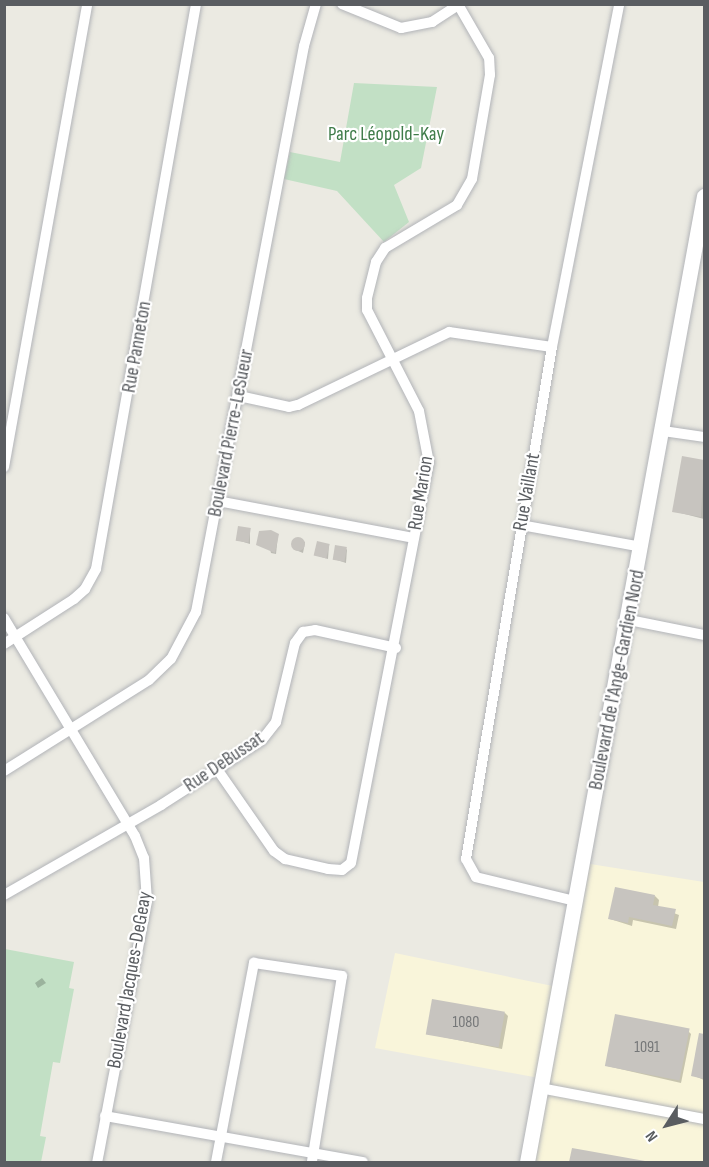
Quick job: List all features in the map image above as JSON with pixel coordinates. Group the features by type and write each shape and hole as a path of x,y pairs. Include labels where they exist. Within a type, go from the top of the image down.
{"main road":[{"name":"Boulevard de l'Ange-Gardien Nord","path":"527,1162 629,620 705,196"}],"street":[{"path":"4,467 87,4"},
{"name":"Rue Panneton","path":"4,644 74,599 96,569 196,4"},
{"name":"Boulevard Pierre-LeSueur","path":"4,771 128,697 171,659 186,634 201,598 304,46 316,4"},
{"path":"342,4 401,28 432,22 459,5"},
{"name":"Rue Vaillant","path":"575,901 476,877 466,859 552,347 619,4"},
{"name":"Rue Marion","path":"217,769 274,851 285,859 342,870 356,852 396,648 428,448 419,411 368,310 376,262 392,242 457,205 472,178 490,75 489,58 483,41 459,5"},
{"path":"239,396 289,407 298,405 449,332 552,347"},
{"path":"663,431 705,437"},
{"path":"218,501 414,538"},
{"path":"522,525 642,547"},
{"name":"Boulevard Jacques-DeGeay","path":"4,618 128,825 144,858 147,901 97,1162"},
{"path":"629,620 705,635"},
{"name":"Rue DeBussat","path":"4,895 128,825 262,740 276,722 295,643 303,632 315,630 396,648"},
{"path":"216,1162 254,963 342,976 313,1158"},
{"path":"540,1088 705,1119"},
{"path":"105,1116 220,1137 313,1158 363,1162"}],"shaded area":[{"path":"590,864 704,882 704,1162 535,1162 550,1080 375,1048 395,953 567,989"}],"green space":[{"name":"Parc Léopold-Kay","path":"354,83 437,87 421,168 394,185 409,222 384,242 337,191 284,179 290,152 340,162"},
{"path":"5,949 74,962 69,988 74,989 60,1063 53,1062 40,1136 46,1137 41,1162 5,1162"}],"building":[{"path":"682,456 704,460 701,517 672,512"},
{"path":"238,526 251,528 248,543 236,541"},
{"path":"271,530 279,534 275,553 256,545 259,531"},
{"path":"298,537 303,539 305,544 303,549 298,551 293,549 291,544 293,539"},
{"path":"317,541 330,544 326,559 314,556"},
{"path":"335,545 347,547 345,562 333,560"},
{"path":"615,887 655,895 653,905 676,909 672,926 629,917 628,923 608,919"},
{"path":"432,999 505,1012 499,1047 426,1034"},
{"path":"615,1014 690,1029 679,1081 605,1066"},
{"path":"699,1033 704,1034 704,1079 691,1076"},
{"path":"572,1148 645,1161 569,1162"}]}
